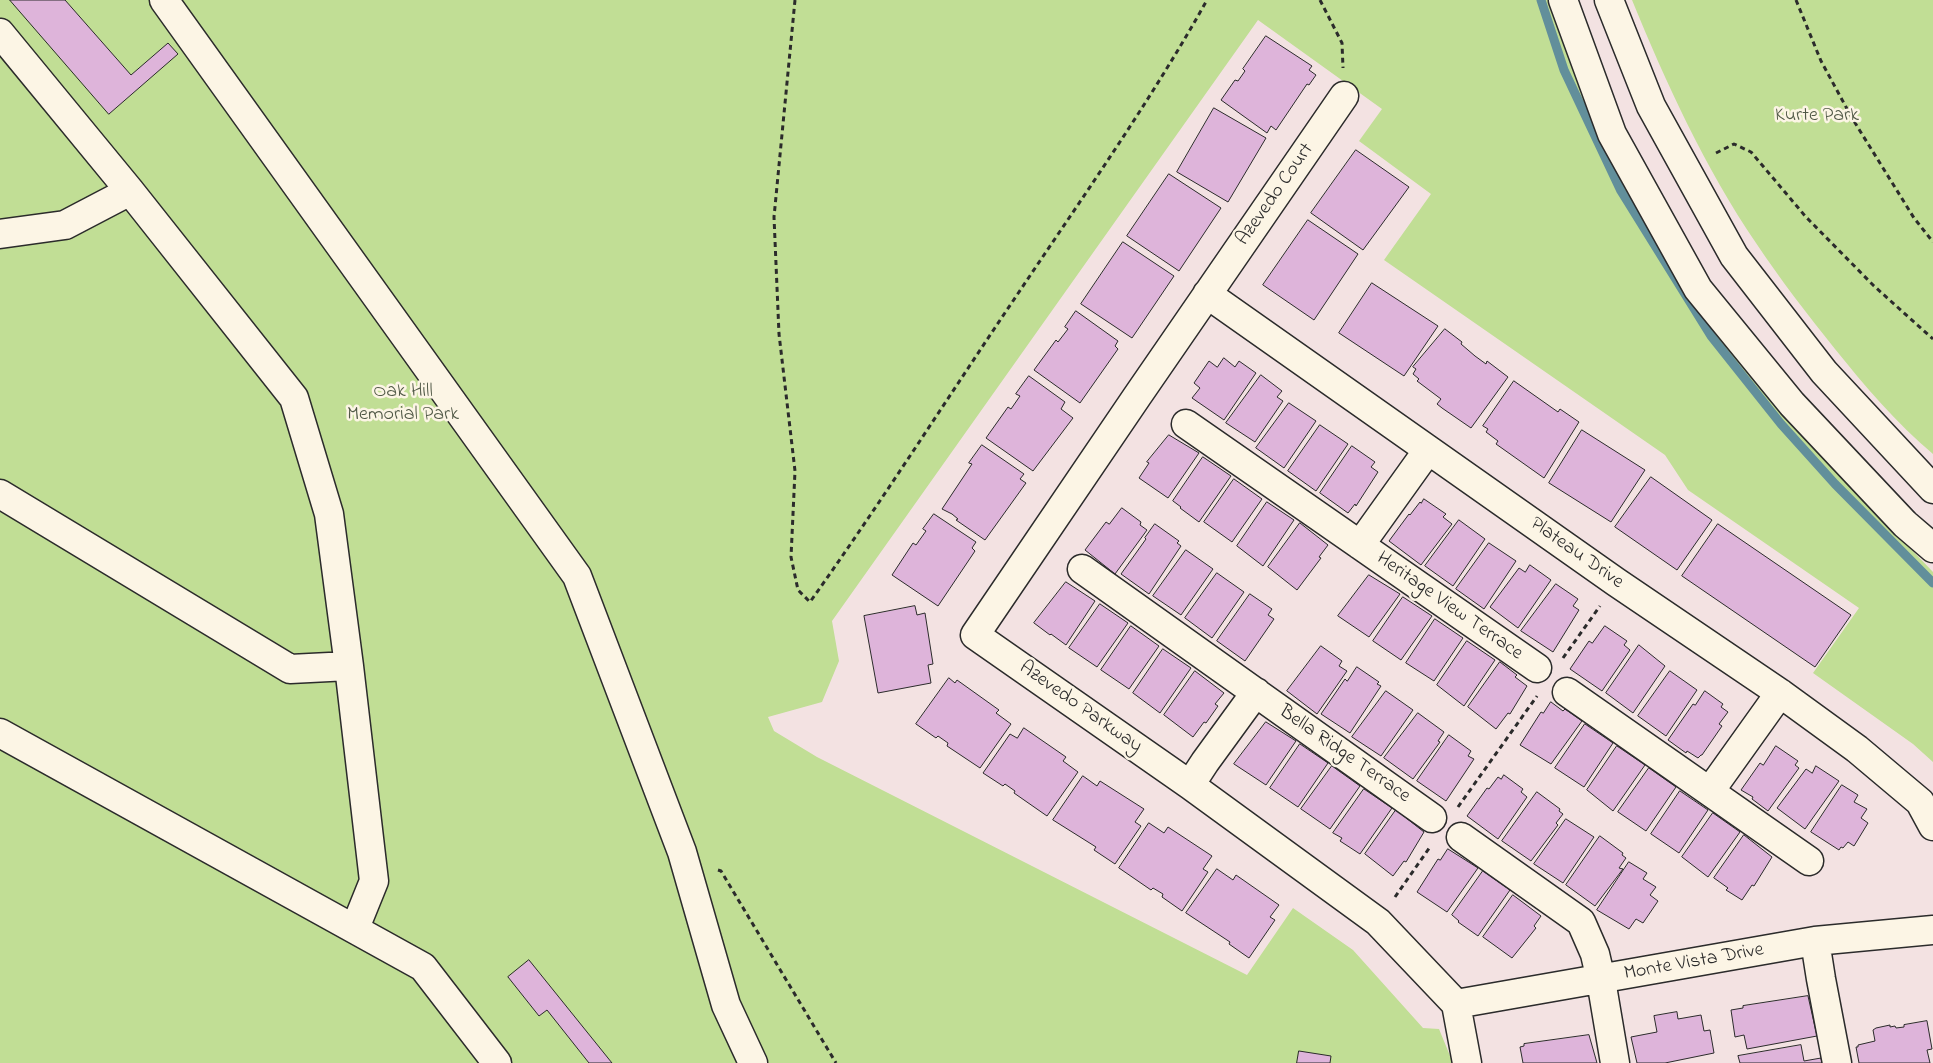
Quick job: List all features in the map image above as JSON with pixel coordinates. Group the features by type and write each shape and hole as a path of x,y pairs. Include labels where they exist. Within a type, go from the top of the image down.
{"street":[{"path":"164,0 577,576 682,852 726,1005 753,1063"},
{"path":"1563,0 1612,134 1698,290 1792,404 1905,524 1933,548"},
{"path":"1609,0 1651,106 1734,256 1824,372 1933,489"},
{"path":"2,40 130,191 294,398 329,514 374,881 354,928"},
{"name":"Azevedo Court","path":"1207,294 1344,96"},
{"path":"0,234 65,225 130,191"},
{"name":"Plateau Drive","path":"1207,294 1857,749 1920,802 1933,826"},
{"name":"Azevedo Parkway","path":"1207,294 975,635 1190,786 1378,922 1456,1004"},
{"name":"Heritage View Terrace","path":"1186,424 1545,675"},
{"name":"Heritage View Terrace","path":"1360,545 1428,450"},
{"path":"0,494 290,669 349,666"},
{"name":"Bella Ridge Terrace","path":"1082,570 1256,692 1449,823 1581,922 1595,954 1615,1063"},
{"path":"1190,786 1205,762 1256,692"},
{"path":"1567,692 1809,861"},
{"path":"1710,791 1780,694"},
{"path":"0,733 423,967 497,1063"},
{"name":"Monte Vista Drive","path":"1456,1004 1815,941 1933,930"},
{"path":"1815,941 1837,1063"},
{"path":"1456,1004 1467,1063"}],"path":[{"path":"795,0 774,217 779,334 795,471 791,557 798,590 810,602 864,527 990,335 1129,130 1207,0"},
{"path":"1320,0 1342,43 1344,96"},
{"path":"1796,0 1821,61 1852,118 1914,218 1933,242"},
{"path":"1716,153 1734,144 1751,152 1813,224 1874,286 1933,339"},
{"path":"1449,823 1545,675 1616,582"},
{"path":"1378,922 1431,847"},
{"path":"682,852 721,871 836,1063"}],"green space":[{"name":"Oak Hill Memorial Park","path":"0,0 1548,0 1572,68 1642,211 1718,332 1807,441 1933,572 1933,762 1913,744 1813,673 1859,608 1688,490 1665,455 1384,260 1431,194 1359,141 1382,109 1258,20 832,621 839,661 822,702 768,717 774,731 817,757 1247,975 1293,908 1353,950 1423,1028 1439,1029 1453,1063 0,1063"},
{"name":"Kurte Park","path":"1632,0 1933,0 1933,454 1881,404 1857,376 1804,310 1756,243 1703,155"}],"building":[{"path":"10,0 65,0 131,75 168,43 178,54 109,114"},
{"path":"1266,36 1312,66 1309,70 1316,75 1309,85 1307,84 1276,130 1271,126 1267,133 1221,100 1235,80 1238,81 1245,71 1243,69"},
{"path":"1214,108 1266,138 1228,202 1177,172"},
{"path":"1356,150 1409,187 1363,250 1311,213"},
{"path":"1169,174 1221,208 1179,271 1127,236"},
{"path":"1308,220 1358,254 1314,320 1263,285"},
{"path":"1123,242 1174,276 1132,338 1081,304"},
{"path":"1372,283 1438,326 1404,376 1339,333"},
{"path":"1076,311 1118,341 1115,346 1118,349 1080,403 1034,370 1056,340 1058,342 1068,329 1065,327"},
{"path":"1445,329 1462,342 1461,344 1475,356 1486,364 1487,361 1508,377 1471,428 1437,404 1441,399 1417,381 1419,379 1413,374 1416,369 1413,367"},
{"path":"1224,358 1235,367 1239,361 1256,373 1224,420 1192,398 1200,388 1194,383 1209,361 1217,367"},
{"path":"1261,375 1282,391 1277,397 1283,401 1255,442 1226,423"},
{"path":"1029,376 1065,402 1061,409 1073,418 1033,471 986,438 1008,407 1011,409 1020,396 1016,394"},
{"path":"1514,381 1558,412 1560,409 1579,422 1544,478 1496,444 1498,441 1486,432 1488,429 1483,426"},
{"path":"1289,403 1316,421 1284,468 1256,448"},
{"path":"1320,425 1348,444 1316,491 1288,471"},
{"path":"1582,430 1645,470 1611,522 1549,483"},
{"path":"1169,435 1199,453 1168,498 1139,478 1149,463 1147,462"},
{"path":"982,445 1024,474 1020,479 1026,483 985,540 956,520 958,519 952,514 942,509 972,464 969,463"},
{"path":"1352,446 1375,462 1371,467 1378,472 1356,506 1355,504 1348,513 1320,493"},
{"path":"1203,457 1231,476 1199,522 1173,501"},
{"path":"1651,477 1712,520 1677,570 1615,527"},
{"path":"1234,479 1262,499 1232,542 1204,522"},
{"path":"1424,499 1446,514 1443,517 1452,524 1421,565 1389,541 1409,514"},
{"path":"1267,502 1294,520 1263,566 1237,546"},
{"path":"1122,508 1141,522 1140,525 1147,530 1115,574 1085,550 1106,522 1109,524"},
{"path":"934,514 976,542 972,548 975,551 938,606 892,575 913,543 916,545 926,531 923,529"},
{"path":"1459,520 1485,539 1453,586 1425,566"},
{"path":"1300,523 1328,545 1319,557 1321,558 1297,590 1268,567"},
{"path":"1155,524 1179,541 1177,543 1181,546 1149,594 1121,574"},
{"path":"1718,524 1851,615 1815,667 1682,576"},
{"path":"1489,543 1516,561 1484,609 1456,589"},
{"path":"1186,550 1213,569 1181,615 1153,596"},
{"path":"1530,565 1551,580 1518,628 1490,607 1519,568 1525,572"},
{"path":"1217,573 1244,592 1212,638 1185,618"},
{"path":"1369,575 1400,594 1369,637 1338,616"},
{"path":"1066,582 1095,601 1066,645 1034,623"},
{"path":"1556,584 1578,599 1573,606 1579,610 1553,652 1521,631"},
{"path":"1250,594 1272,609 1268,615 1274,619 1245,661 1217,641"},
{"path":"1403,597 1432,616 1401,660 1373,641"},
{"path":"1100,604 1128,623 1097,667 1069,648"},
{"path":"915,606 917,615 925,613 933,664 928,665 931,683 878,693 864,616"},
{"path":"1435,619 1463,638 1434,681 1406,663"},
{"path":"1131,626 1159,646 1129,689 1101,670"},
{"path":"1605,626 1627,641 1624,645 1630,650 1602,691 1570,669 1589,641 1592,643"},
{"path":"1467,641 1495,660 1464,706 1437,685"},
{"path":"1639,645 1665,666 1633,713 1606,693"},
{"path":"1321,646 1342,661 1339,666 1347,671 1317,714 1287,691"},
{"path":"1163,649 1191,668 1160,713 1133,693"},
{"path":"1500,662 1517,675 1515,677 1527,686 1510,714 1508,713 1496,729 1468,707"},
{"path":"1357,667 1379,682 1377,684 1381,686 1350,733 1321,714 1345,679 1347,681"},
{"path":"1195,671 1224,693 1215,704 1218,706 1193,737 1164,715"},
{"path":"1670,671 1697,690 1666,736 1638,716"},
{"path":"949,678 955,683 957,680 999,710 996,713 1011,724 980,768 947,746 948,743 938,736 936,738 916,724"},
{"path":"1386,691 1413,710 1381,756 1352,737"},
{"path":"1705,691 1723,704 1721,707 1728,712 1719,724 1722,726 1698,758 1687,751 1686,753 1668,740 1693,704 1695,705"},
{"path":"1551,702 1582,721 1551,764 1520,745 1541,712 1543,713"},
{"path":"1418,713 1444,732 1438,741 1440,742 1413,779 1384,758"},
{"path":"1266,722 1296,741 1266,785 1234,764"},
{"path":"1585,724 1613,743 1584,787 1555,768"},
{"path":"1024,728 1066,757 1063,761 1078,772 1047,816 1014,793 1015,791 1005,784 1003,786 983,773 1010,734 1017,738"},
{"path":"1449,735 1471,751 1468,756 1474,759 1446,801 1417,781"},
{"path":"1300,744 1328,763 1298,807 1270,788"},
{"path":"1617,746 1645,765 1613,811 1587,790"},
{"path":"1776,746 1798,761 1795,765 1799,768 1768,811 1752,799 1753,797 1741,790 1760,763 1763,765"},
{"path":"1332,766 1360,786 1330,829 1301,809"},
{"path":"1816,766 1839,781 1805,829 1777,808 1806,769 1812,773"},
{"path":"1649,768 1676,787 1646,831 1618,812"},
{"path":"1504,775 1523,789 1521,792 1527,797 1498,839 1467,816 1487,788 1489,789 1498,777 1501,779"},
{"path":"1083,776 1097,786 1100,781 1144,809 1135,822 1141,826 1115,864 1094,850 1096,847 1053,820"},
{"path":"1842,785 1858,795 1854,802 1867,809 1861,818 1868,823 1854,846 1848,842 1839,850 1811,832"},
{"path":"1364,789 1392,808 1360,854 1340,841 1342,838 1333,833"},
{"path":"1680,791 1708,810 1679,853 1651,834"},
{"path":"1537,792 1560,809 1559,811 1563,814 1556,823 1558,825 1531,861 1502,841"},
{"path":"1396,810 1424,832 1406,862 1404,861 1393,876 1365,854"},
{"path":"1713,813 1740,832 1708,877 1682,857"},
{"path":"1566,819 1594,837 1563,883 1534,864"},
{"path":"1149,823 1164,833 1168,827 1212,856 1203,869 1208,872 1182,911 1162,897 1163,894 1153,888 1151,890 1119,868"},
{"path":"1744,835 1772,857 1754,886 1752,885 1742,900 1726,890 1728,888 1714,878"},
{"path":"1600,836 1623,853 1622,855 1626,858 1619,868 1623,869 1595,906 1566,885"},
{"path":"1448,849 1478,868 1447,912 1417,892 1438,859 1440,860"},
{"path":"1629,862 1647,873 1643,879 1656,887 1650,895 1658,901 1643,923 1636,919 1629,929 1597,910"},
{"path":"1217,869 1233,880 1236,875 1279,905 1270,917 1275,920 1249,958 1229,944 1230,942 1186,913"},
{"path":"1483,871 1510,890 1478,936 1458,922 1452,915"},
{"path":"1513,895 1541,916 1534,926 1536,928 1512,958 1483,937"},
{"path":"529,960 612,1063 589,1063 547,1010 539,1016 508,977"},
{"path":"1808,996 1817,1036 1747,1049 1744,1035 1735,1037 1731,1010 1743,1008 1743,1006"},
{"path":"1677,1012 1678,1019 1701,1015 1704,1031 1710,1030 1714,1053 1665,1063 1637,1063 1631,1037 1657,1032 1654,1016"},
{"path":"1927,1021 1932,1049 1927,1050 1930,1063 1859,1063 1856,1047 1875,1041 1873,1030 1876,1028 1890,1025 1890,1027 1895,1026 1896,1028 1904,1027 1904,1025"},
{"path":"1589,1035 1597,1063 1523,1063 1520,1047 1524,1046 1524,1044"},
{"path":"1801,1045 1804,1061 1821,1058 1822,1063 1740,1063 1738,1056"},
{"path":"1299,1051 1331,1056 1330,1063 1297,1063"}],"waterway":[{"path":"1541,0 1564,70 1621,191 1711,336 1781,424 1835,484 1933,583"}]}
